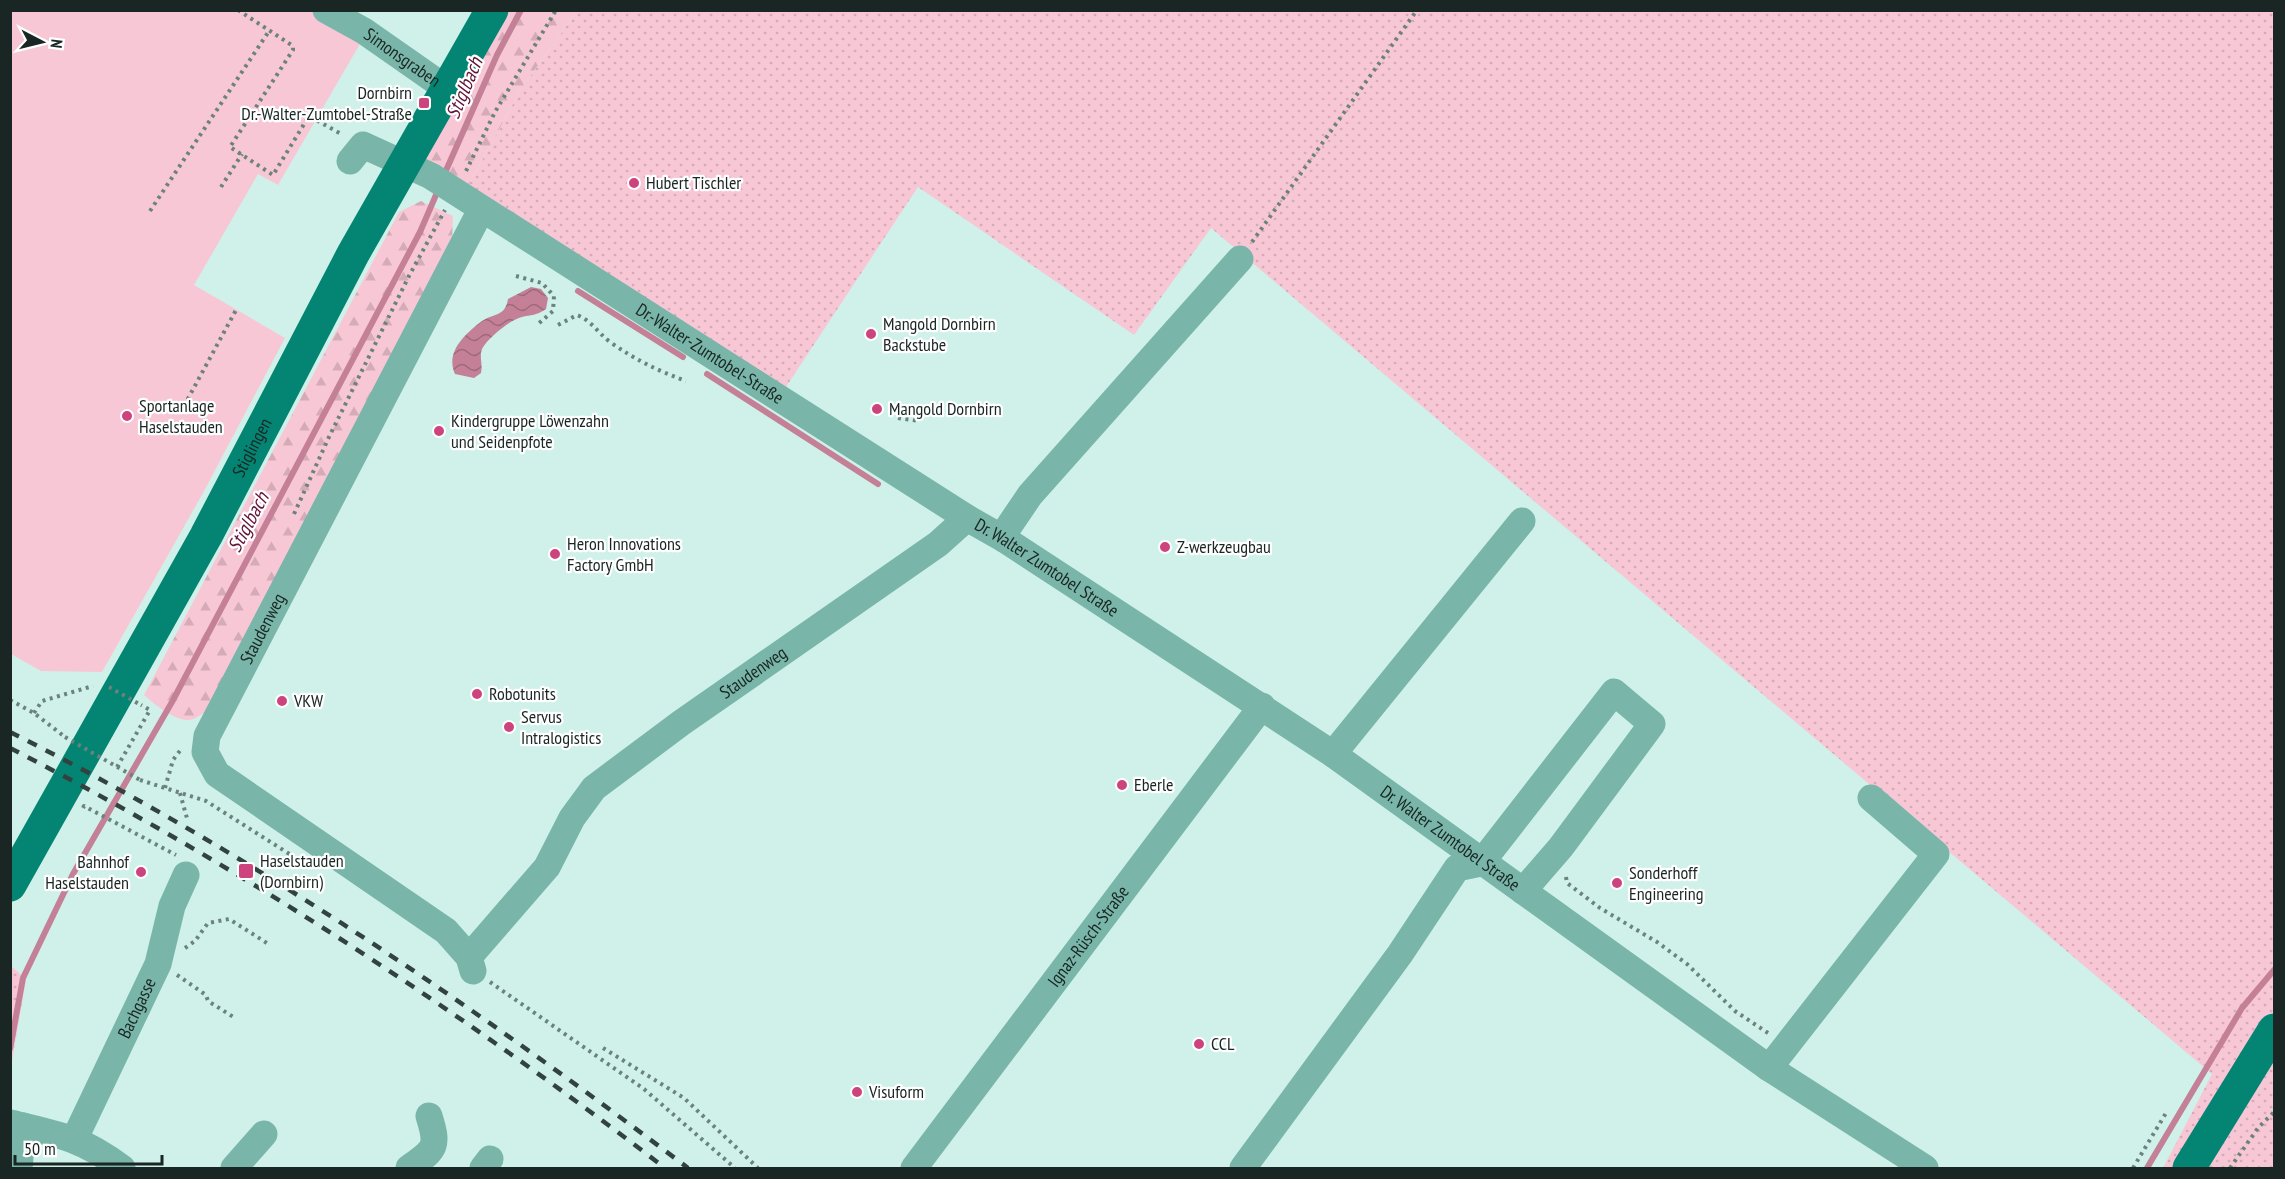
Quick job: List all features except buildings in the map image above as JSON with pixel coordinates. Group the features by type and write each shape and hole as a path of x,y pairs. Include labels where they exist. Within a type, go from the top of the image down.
{"main road":[{"name":"Stiglingen","path":"10,885 206,536 353,254 436,180 447,89 492,10"},
{"path":"2189,1168 2274,1030"}],"street":[{"name":"Simonsgraben","path":"326,10 364,31 447,89"},
{"name":"Dr.-Walter-Zumtobel-Straße","path":"356,153 436,180 967,518"},
{"name":"Staudenweg","path":"207,736 481,210"},
{"path":"1004,539 1006,529 1030,495 1240,259"},
{"name":"Staudenweg","path":"471,964 548,867 572,819 594,788 681,723 938,544 967,518"},
{"name":"Dr. Walter Zumtobel Straße","path":"967,518 1004,539 1333,754 1480,863 1523,891 1769,1068 1925,1168"},
{"path":"1333,754 1522,520"},
{"path":"1243,1168 1400,954 1457,868 1480,863 1614,692 1652,724 1561,847 1523,891"},
{"name":"Ignaz-Rüsch-Straße","path":"914,1168 1262,706"},
{"path":"207,736 205,752 217,774 446,931 471,964"},
{"path":"1769,1068 1936,854 1871,798"},
{"name":"Bachgasse","path":"75,1138 160,959 179,878"},
{"path":"409,1168 432,1152 436,1139 429,1116"},
{"path":"19,1168 17,1125 75,1138 102,1153 122,1168"},
{"path":"234,1168 264,1134"}],"path":[{"path":"238,10 293,46 293,50 230,147 273,175 309,116 356,153"},
{"path":"291,522 329,437 409,276 436,180 495,112 556,10"},
{"path":"1240,259 1417,10"},
{"path":"150,211 269,31"},
{"path":"221,187 242,154"},
{"path":"516,276 542,283 554,296 554,311 537,325"},
{"path":"184,406 236,310"},
{"path":"558,325 577,315 589,320 607,340 647,367 686,381"},
{"path":"898,418 919,420"},
{"path":"34,713 42,701 94,685 106,686 150,710 117,767"},
{"path":"10,700 34,713 65,737 117,767 140,780 165,788 173,760 186,744 197,736 207,736"},
{"path":"114,756 121,762"},
{"path":"180,793 188,822"},
{"path":"88,808 116,823 179,878"},
{"path":"1561,847 1567,883 1600,908 1657,942 1687,964 1735,1011 1787,1045"},
{"path":"160,959 178,953 195,941 208,923 222,920 233,921 270,945"},
{"path":"160,959 206,995 208,1001 235,1018"},
{"path":"471,964 644,1089 735,1168"},
{"path":"603,1048 684,1098 758,1168"},
{"path":"2230,1168 2258,1128 2274,1112"},
{"path":"2133,1168 2166,1113"}],"green space":[{"name":"Sportanlage Haselstauden","path":"10,11 311,11 364,37 278,185 258,174 194,285 285,338 203,493 102,672 41,671 11,654"},
{"path":"504,11 577,11 521,89 463,195 409,163"},
{"path":"577,11 2274,11 2274,1168 2163,1168 2212,1074 1211,228 1134,335 918,187 780,396 463,195 521,89"},
{"path":"421,201 453,216 452,241 208,710 189,720 175,717 144,695 399,212"},
{"path":"11,966 26,979 11,1067"}],"water":[{"path":"531,287 541,289 548,298 546,309 515,320 493,336 482,349 481,373 474,378 455,374 453,358 463,338 482,321 502,312 508,299"}],"waterway":[{"name":"Stiglbach","path":"444,175 497,55 521,10"},
{"name":"Stiglbach","path":"10,1049 23,978 73,874 172,702 420,232 439,188"},
{"path":"578,291 683,357"},
{"path":"707,374 878,484"},
{"path":"2147,1168 2242,1008 2274,970"}],"railway":[{"path":"10,732 188,828 274,880 443,991 688,1168"},
{"path":"10,748 181,842 347,943 508,1052 665,1168"}],"place":[{"name":"Dornbirn Dr.-Walter-Zumtobel-Straße","path":"424,103"},
{"name":"Hubert Tischler","path":"634,183"},
{"name":"Mangold Dornbirn Backstube","path":"871,334"},
{"name":"Mangold Dornbirn","path":"877,409"},
{"name":"Sportanlage Haselstauden","path":"127,416"},
{"name":"Kindergruppe Löwenzahn und Seidenpfote","path":"439,431"},
{"name":"Z-werkzeugbau","path":"1165,547"},
{"name":"Heron Innovations Factory GmbH","path":"555,554"},
{"name":"Robotunits","path":"477,694"},
{"name":"VKW","path":"282,701"},
{"name":"Servus Intralogistics","path":"509,727"},
{"name":"Eberle","path":"1122,785"},
{"name":"Haselstauden (Dornbirn)","path":"246,871"},
{"name":"Bahnhof Haselstauden","path":"141,872"},
{"name":"Sonderhoff Engineering","path":"1617,883"},
{"name":"CCL","path":"1199,1044"},
{"name":"Visuform","path":"857,1092"}]}
